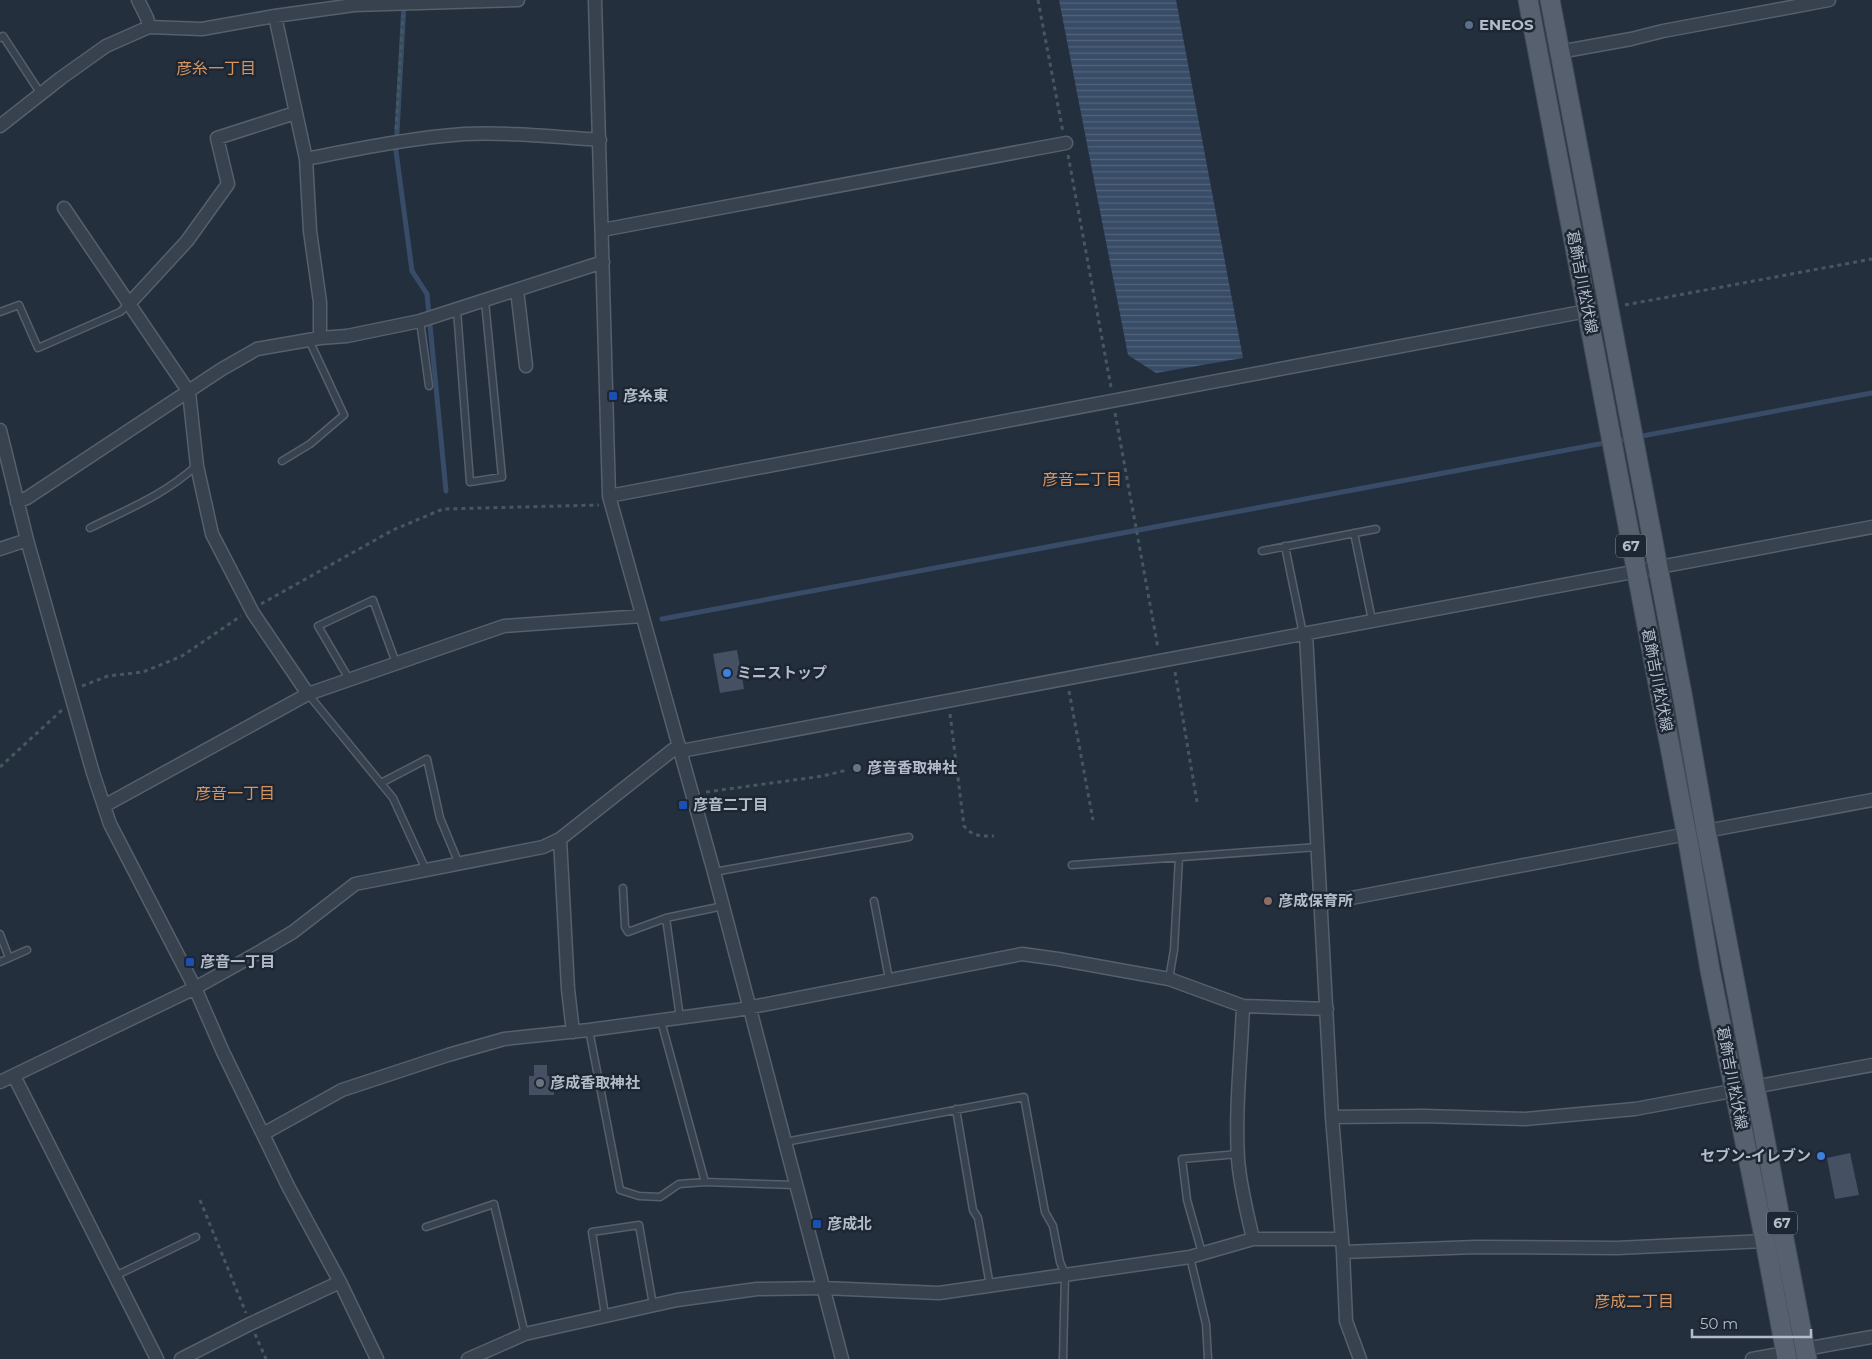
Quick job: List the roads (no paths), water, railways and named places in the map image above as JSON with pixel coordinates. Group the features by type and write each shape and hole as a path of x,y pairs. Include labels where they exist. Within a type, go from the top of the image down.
{"main road":[{"name":"葛飾吉川松伏線","path":"1528,0 1687,834 1710,970 1765,1241 1786,1356"},
{"name":"葛飾吉川松伏線","path":"1550,0 1607,308 1684,699 1706,831 1806,1354"}],"street":[{"path":"138,0 147,18 149,27"},
{"path":"0,126 106,46 149,27 202,29 275,16 304,6 518,0"},
{"path":"595,0 609,496 693,794 842,1359"},
{"path":"1559,52 1828,0"},
{"path":"275,16 306,159 310,231 320,302 314,339"},
{"path":"128,305 187,241 228,184 217,138 295,113"},
{"path":"306,159 395,142 464,134 532,134 600,140"},
{"path":"602,230 1066,143"},
{"path":"64,208 128,305 189,392 197,466 212,534 251,610 308,694"},
{"path":"17,502 27,498 222,369 257,349 314,339 347,336 420,321 603,262"},
{"path":"517,290 526,366"},
{"path":"609,496 1587,311"},
{"path":"0,430 27,540 104,806 130,864 195,988 289,1188 340,1282 377,1359"},
{"path":"0,1082 195,988 261,952 293,932 355,884 543,847 560,839 680,748 1173,659 1872,527"},
{"path":"0,549 27,540"},
{"path":"104,806 308,694 504,626 642,616"},
{"path":"1304,634 1346,1322 1360,1359"},
{"path":"1706,831 1872,800"},
{"path":"1320,904 1687,834"},
{"path":"560,839 568,989 574,1032"},
{"path":"264,1134 342,1090 504,1039 574,1032 737,1010 1022,954 1067,960 1169,979 1243,1006 1327,1009"},
{"path":"1243,1006 1238,1154 1243,1194 1253,1238"},
{"path":"1332,1117 1423,1116 1525,1120 1635,1109 1872,1066"},
{"path":"14,1076 157,1359"},
{"path":"468,1359 525,1334 676,1300 757,1289 823,1288 939,1293 1196,1255 1253,1238 1342,1246 1476,1248 1617,1248 1765,1241"},
{"path":"181,1359 340,1282"},
{"path":"1806,1354 1872,1337"},
{"path":"1752,1359 1786,1356"}],"lane":[{"path":"0,38 3,36 41,94"},
{"path":"457,310 470,482 502,477 485,300"},
{"path":"0,312 19,305 38,348 120,312 128,305"},
{"path":"420,321 428,386"},
{"path":"282,461 310,444 344,415 314,339"},
{"path":"90,528 160,494 179,482 197,466"},
{"path":"1262,551 1376,529"},
{"path":"1354,533 1372,620"},
{"path":"1285,546 1304,634"},
{"path":"349,680 318,626 373,600 396,663"},
{"path":"308,694 393,798 426,870"},
{"path":"381,783 427,759 440,818 458,864"},
{"path":"714,872 909,837"},
{"path":"1072,865 1318,848"},
{"path":"1169,979 1174,950 1179,857"},
{"path":"622,888 625,927 628,932 666,918 723,906"},
{"path":"874,902 889,979"},
{"path":"666,918 680,1018"},
{"path":"0,934 10,958"},
{"path":"0,962 28,950"},
{"path":"661,1021 705,1182"},
{"path":"589,1030 620,1190 639,1196 660,1197 679,1184 705,1182 796,1185"},
{"path":"785,1142 1024,1097 1045,1212 1053,1226 1060,1262 1065,1274 1063,1359"},
{"path":"956,1109 990,1286"},
{"path":"1208,1359 1206,1324 1182,1159 1238,1154"},
{"path":"426,1227 494,1204 525,1334"},
{"path":"605,1315 592,1232 639,1224 652,1305"},
{"path":"115,1276 196,1237"}],"water":[{"path":"1059,0 1176,0 1243,358 1156,373 1128,355"}],"waterway":[{"path":"404,3 396,151 412,271 427,294 446,491"},
{"path":"662,619 1872,393"}],"place":[{"name":"ENEOS","path":"1469,25"},
{"name":"彦糸東","path":"613,396"},
{"name":"ミニストップ","path":"727,673"},
{"name":"彦音香取神社","path":"857,768"},
{"name":"彦音二丁目","path":"683,805"},
{"name":"彦成保育所","path":"1268,901"},
{"name":"彦音一丁目","path":"190,962"},
{"name":"彦成香取神社","path":"540,1083"},
{"name":"セブン-イレブン","path":"1821,1156"},
{"name":"彦成北","path":"817,1224"}],"district":[{"name":"彦糸一丁目","path":"216,68"},
{"name":"彦音二丁目","path":"1082,479"},
{"name":"彦音一丁目","path":"235,793"},
{"name":"彦成二丁目","path":"1634,1301"}]}
